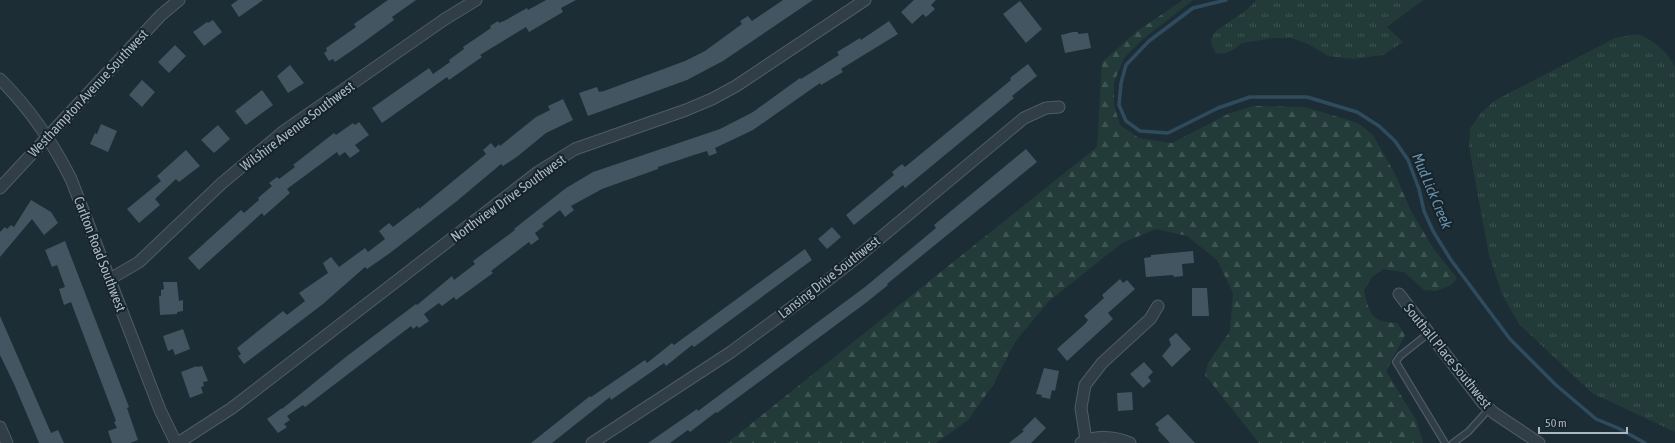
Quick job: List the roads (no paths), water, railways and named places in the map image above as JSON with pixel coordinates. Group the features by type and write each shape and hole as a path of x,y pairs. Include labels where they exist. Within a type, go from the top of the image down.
{"street":[{"name":"Westhampton Avenue Southwest","path":"0,188 161,15 179,0"},
{"name":"Wilshire Avenue Southwest","path":"110,279 139,262 221,184 284,131 445,19 476,0"},
{"name":"Northview Drive Southwest","path":"177,443 232,408 560,157 575,149 686,110 712,99 736,86 865,0"},
{"name":"Carlton Road Southwest","path":"0,79 37,119 71,179 160,410 177,443"},
{"name":"Lansing Drive Southwest","path":"592,443 730,352 814,291 855,259 1024,118 1046,108 1059,107"},
{"name":"Southall Place Southwest","path":"1399,294 1483,403 1539,443"},
{"path":"1130,443 1108,437 1084,442 1081,408 1085,385 1102,363 1150,319 1158,306"},
{"path":"0,428 7,443"}],"lane":[{"path":"1429,333 1400,356 1396,362 1445,443"},
{"path":"1453,443 1468,432 1489,408"}],"waterway":[{"name":"Mud Lick Creek","path":"1226,0 1193,8 1149,41 1126,65 1121,83 1119,105 1126,121 1140,131 1168,133 1218,108 1250,97 1307,97 1357,112 1379,126 1395,141 1408,160 1419,189 1424,211 1433,231 1451,260 1510,339 1556,385 1596,419 1618,428 1645,443"}]}
